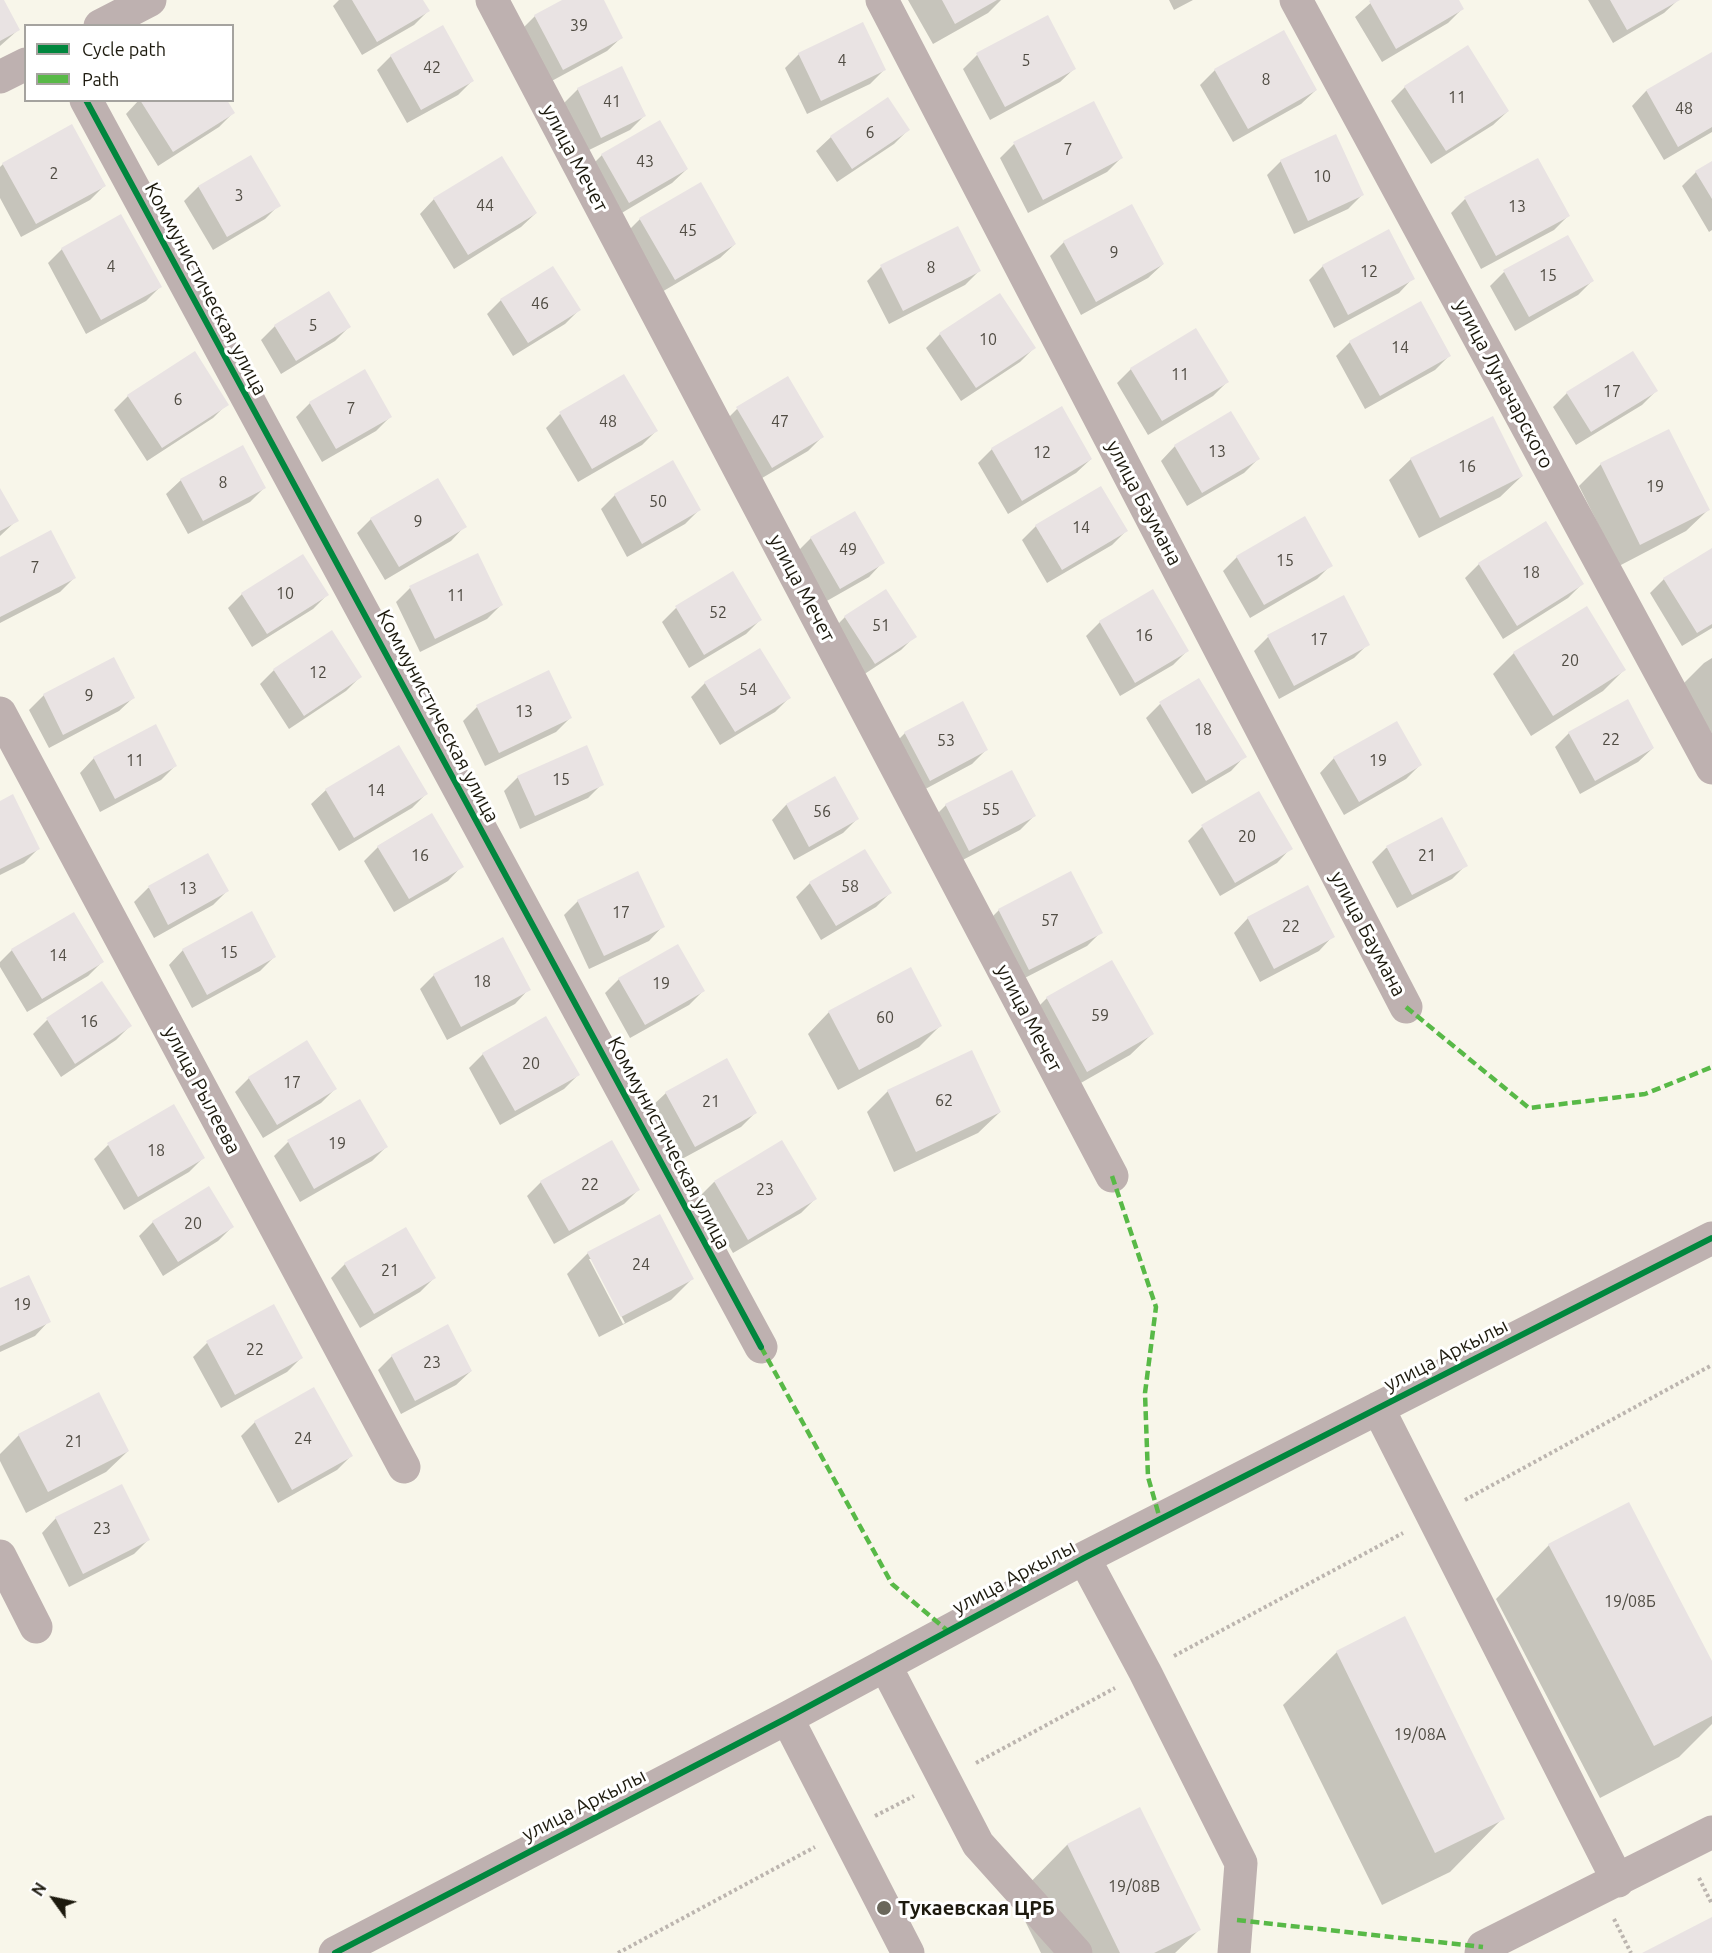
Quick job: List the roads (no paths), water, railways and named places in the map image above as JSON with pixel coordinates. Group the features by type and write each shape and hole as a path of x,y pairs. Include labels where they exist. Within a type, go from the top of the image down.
{"street":[{"path":"104,24 150,0"},
{"name":"улица Мечет","path":"492,0 1112,1176"},
{"name":"улица Баумана","path":"882,0 1406,1007"},
{"name":"улица Луначарского","path":"1296,0 1712,768"},
{"path":"0,77 24,65"},
{"name":"Коммунистическая улица","path":"87,102 760,1347"},
{"name":"улица Рылеева","path":"0,712 404,1467"},
{"name":"улица Аркылы","path":"335,1953 787,1718 1084,1558 1712,1238"},
{"path":"1378,1408 1618,1881"},
{"path":"0,1556 36,1627"},
{"path":"1084,1558 1145,1672 1241,1863 1234,1953"},
{"path":"885,1665 978,1844 1076,1953"},
{"path":"787,1718 908,1953"},
{"path":"1481,1953 1483,1947 1712,1832"}],"place":[{"name":"Тукаевская ЦРБ","path":"884,1908"}]}
